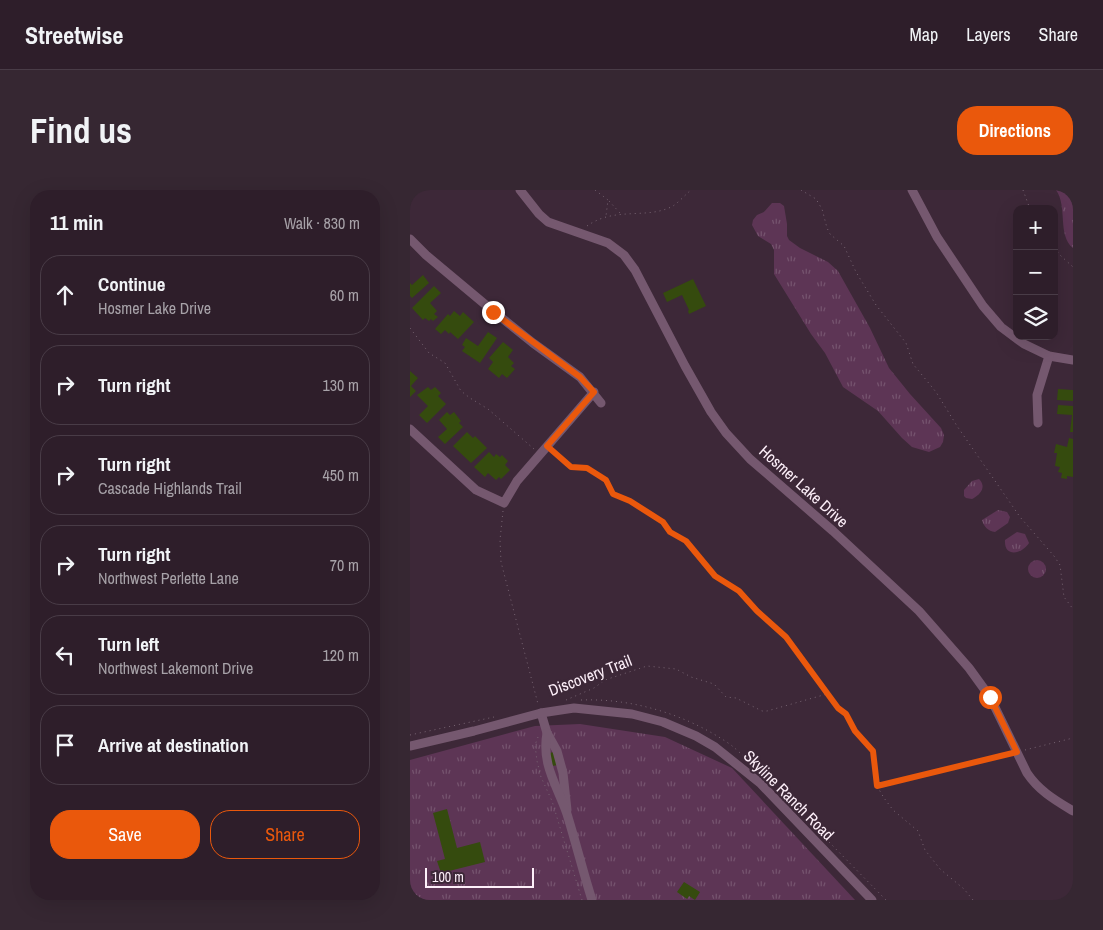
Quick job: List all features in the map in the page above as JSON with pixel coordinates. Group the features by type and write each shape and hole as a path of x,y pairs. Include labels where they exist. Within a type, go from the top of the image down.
{"street":[{"name":"Hosmer Lake Drive","path":"520,190 539,214 548,222 608,243 624,255 635,270 684,366 711,412 726,433 750,459 919,611 969,668 990,697 1027,774 1035,785 1050,798 1073,810"},
{"path":"912,190 937,238 983,306 1001,327 1024,344 1049,356 1073,360"},
{"path":"410,239 493,312 580,377 601,403"},
{"path":"1038,423 1037,395 1049,356"},
{"path":"410,429 476,490 504,503 516,481 594,392"},
{"name":"Skyline Ranch Road","path":"410,746 474,732 541,713 574,708 632,714 663,722 696,736 714,747 760,783 872,900"},
{"path":"541,713 546,732 557,751 563,774 566,812 592,900"}],"path":[{"path":"595,190 620,213"},
{"path":"577,231 596,219 620,213 656,212 674,205 691,190"},
{"path":"801,190 811,195 819,204 830,234 844,246 856,272 876,305 906,343 913,364 936,392 957,426 1020,517 1060,565 1064,597 1073,609"},
{"path":"1023,190 1029,205"},
{"path":"606,217 608,200"},
{"path":"1056,250 1073,267"},
{"path":"410,328 430,352 445,363 461,391 488,409 540,454"},
{"path":"547,446 571,467 587,468 606,480 613,494 630,501 663,522 670,532 686,541 715,576 739,591 757,611 786,637 838,708 846,714 855,731 873,751 877,786 893,810 918,831 924,850 940,869 964,888 973,900"},
{"path":"504,503 500,523 501,562 541,713"},
{"name":"Discovery Trail","path":"565,701 594,688 605,680 647,666 676,669 690,677 714,684 726,697 736,698 762,711 828,694"},
{"path":"410,735 494,717"},
{"path":"546,732 539,735 535,745 536,761 552,801 582,900"},
{"path":"877,786 1073,738"}],"green space":[{"path":"1056,190 1073,190 1073,248 1065,236 1060,197"},
{"path":"772,203 780,203 784,206 789,240 800,248 828,262 838,271 870,328 889,368 941,428 944,435 940,447 929,452 912,447 878,411 843,387 825,353 774,274 774,250 771,244 758,236 752,225 757,215 764,212"},
{"path":"979,479 982,485 980,493 972,499 966,498 964,490 972,481"},
{"path":"998,510 1007,512 1010,517 1008,523 995,532 990,531 982,520"},
{"path":"1017,532 1025,534 1029,543 1018,552 1010,552 1005,546 1005,540"},
{"path":"1037,560 1043,563 1046,569 1043,575 1037,578 1031,575 1028,569 1031,563"},
{"path":"580,724 665,737 732,768 855,900 410,900 410,760 535,726"}],"building":[{"path":"423,275 429,283 412,298 410,296 410,283 412,285"},
{"path":"693,279 706,306 689,314 682,295 667,302 663,293"},
{"path":"434,286 441,293 430,303 437,311 434,314 438,317 433,321 425,318 423,320 412,308"},
{"path":"454,311 460,316 463,312 474,322 458,339 450,332 449,334 445,330 441,334 435,329 448,314 450,316"},
{"path":"488,332 497,338 480,363 462,351 465,347 462,345 466,338 478,346"},
{"path":"503,342 513,350 508,357 514,363 511,366 515,369 507,378 502,374 499,378 488,369 493,362 489,358"},
{"path":"410,371 418,378 411,386 416,391 410,397"},
{"path":"428,387 431,390 435,387 441,393 438,396 446,404 427,423 419,415 428,406 417,395"},
{"path":"1058,389 1073,390 1073,401 1057,400"},
{"path":"1058,405 1073,406 1073,432 1070,432 1072,415 1057,414"},
{"path":"447,412 450,415 454,412 463,427 445,444 438,437 447,429 439,420"},
{"path":"467,432 473,438 475,436 487,448 471,463 453,446"},
{"path":"1069,438 1073,439 1073,477 1067,476 1067,479 1061,478 1062,473 1058,472 1060,467 1055,466 1057,453 1054,453 1056,444 1067,447"},
{"path":"489,452 494,457 496,454 500,457 502,455 508,461 505,465 510,470 501,479 499,477 496,480 488,473 485,477 474,467"},
{"path":"555,752 558,765 552,766 548,753"},
{"path":"447,809 457,848 480,842 485,862 441,873 437,861 445,859 433,813"},
{"path":"684,882 700,892 695,900 689,896 687,899 677,892"}],"route":[{"path":"493,312 580,377 594,392 547,446 571,467 587,468 606,480 613,494 630,501 663,522 670,532 686,541 697,552 715,576 739,591 757,611 786,637 838,708 846,714 855,731 873,751 877,786 1017,752 990,697"}]}
